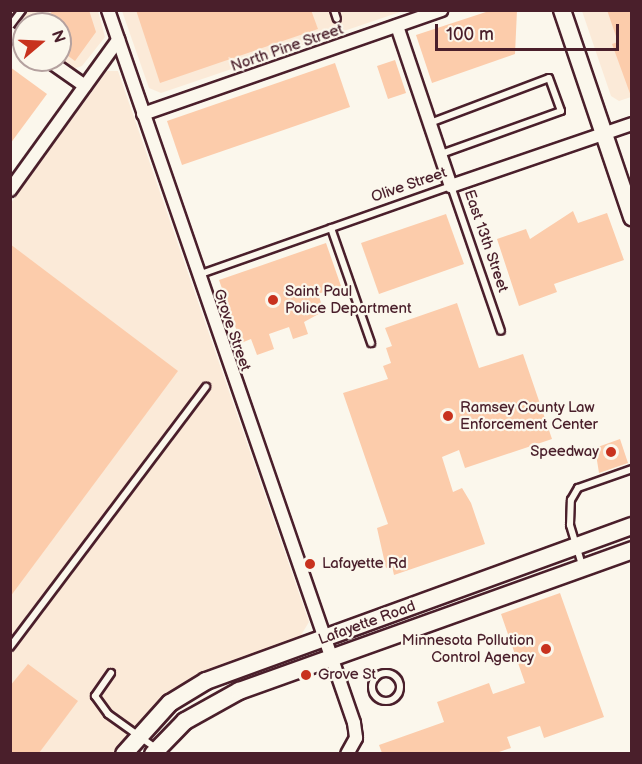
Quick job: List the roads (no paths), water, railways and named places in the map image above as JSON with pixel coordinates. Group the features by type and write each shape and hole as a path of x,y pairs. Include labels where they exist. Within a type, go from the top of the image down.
{"main road":[{"path":"562,10 632,217"},
{"name":"Lafayette Road","path":"124,753 138,735 170,704 206,681 632,526"},
{"name":"Lafayette Road","path":"158,752 185,721 218,700 632,550"}],"street":[{"name":"Grove Street","path":"108,10 323,639 354,723 356,738 347,753"},
{"name":"North Pine Street","path":"143,114 441,10"},
{"name":"East 13th Street","path":"397,26 452,186"},
{"path":"10,190 118,40"},
{"path":"65,72 85,86"},
{"name":"Olive Street","path":"452,186 632,124"}],"lane":[{"path":"10,26 22,10"},
{"path":"334,10 337,19"},
{"path":"430,123 549,78 561,111 441,154"},
{"name":"Olive Street","path":"198,275 452,186"},
{"name":"East 13th Street","path":"452,186 501,331"},
{"path":"331,228 371,343"},
{"path":"10,647 206,387"},
{"path":"583,568 570,525 571,500 578,488 632,469"},
{"path":"111,673 95,696 108,714 158,752"},
{"path":"382,673 399,681 399,693 391,701 380,700 372,692 373,680 382,673"}],"place":[{"name":"Saint Paul Police Department","path":"273,300"},
{"name":"Ramsey County Law Enforcement Center","path":"448,416"},
{"name":"Speedway","path":"611,452"},
{"name":"Lafayette Rd","path":"310,564"},
{"name":"Minnesota Pollution Control Agency","path":"546,649"},
{"name":"Grove St","path":"306,675"}]}
